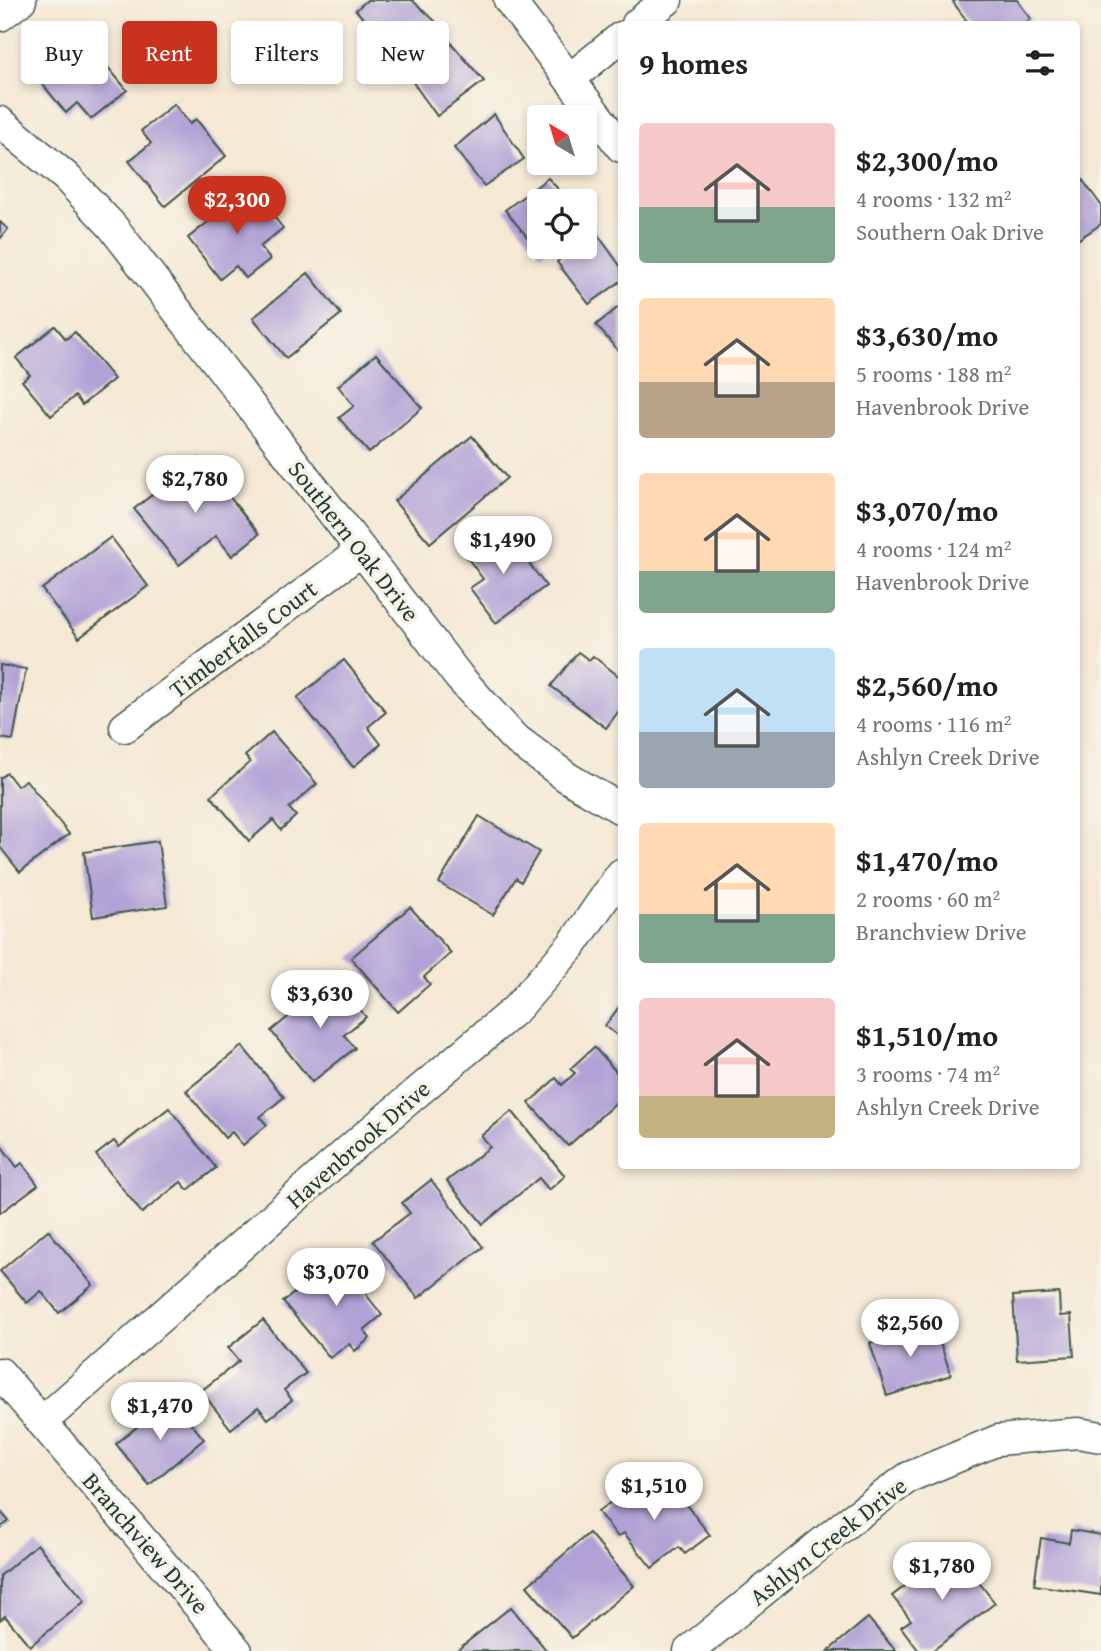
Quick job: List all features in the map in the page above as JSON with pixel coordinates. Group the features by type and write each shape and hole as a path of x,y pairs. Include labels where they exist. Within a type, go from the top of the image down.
{"street":[{"path":"0,16 21,0"},
{"path":"509,0 618,143"},
{"path":"641,21 667,0"},
{"path":"570,78 618,39"},
{"name":"Southern Oak Drive","path":"0,122 66,177 111,226 459,677 513,737 568,778 618,807"},
{"name":"Timberfalls Court","path":"125,727 361,551"},
{"name":"Havenbrook Drive","path":"42,1422 337,1161 516,1009 572,945 618,878"},
{"name":"Branchview Drive","path":"0,1373 237,1651"},
{"name":"Ashlyn Creek Drive","path":"690,1651 849,1521 909,1477 998,1440 1078,1433 1101,1437"}],"building":[{"path":"367,0 412,0 435,21 365,21 356,10"},
{"path":"1017,0 1031,19 967,21 953,2"},
{"path":"449,41 484,81 437,116 414,84 449,84"},
{"path":"108,67 127,90 91,119 77,103 66,113 42,84 108,84"},
{"path":"174,104 190,124 196,119 226,156 165,206 129,161 151,143 141,131"},
{"path":"494,114 524,159 484,186 454,148"},
{"path":"1080,176 1101,205 1101,224 1080,238"},
{"path":"548,178 558,189 533,189"},
{"path":"251,188 283,228 260,247 270,259 246,278 236,266 220,279 188,238"},
{"path":"527,194 527,237 505,210"},
{"path":"0,222 8,229 0,239"},
{"path":"597,234 618,263 618,283 589,304 557,262 560,259 597,259"},
{"path":"308,273 341,314 286,358 253,318"},
{"path":"618,307 618,351 596,325"},
{"path":"55,326 66,339 75,332 114,379 82,405 75,396 51,416 22,381 30,375 16,358"},
{"path":"376,354 422,408 369,453 339,418 354,406 338,386"},
{"path":"472,436 507,478 430,543 394,501"},
{"path":"199,458 259,534 232,556 216,536 179,565 134,509"},
{"path":"503,529 546,586 496,623 470,588 483,579 466,556"},
{"path":"111,537 148,586 79,638 42,589"},
{"path":"578,652 589,660 593,656 618,676 618,712 606,728 551,686"},
{"path":"344,660 386,712 368,727 381,744 353,767 297,698"},
{"path":"0,665 26,669 13,740 0,738"},
{"path":"272,732 317,784 289,808 296,816 281,830 273,820 249,841 211,796 250,762 245,756"},
{"path":"7,773 17,786 26,780 69,834 20,872 0,847 0,778"},
{"path":"479,816 539,852 521,882 516,878 493,915 439,883"},
{"path":"158,841 167,906 93,917 84,852"},
{"path":"410,907 451,953 424,977 430,984 398,1012 351,958"},
{"path":"335,979 366,1017 344,1035 355,1048 312,1082 271,1031"},
{"path":"618,1008 618,1036 605,1026"},
{"path":"242,1046 284,1097 260,1117 267,1125 243,1145 232,1132 225,1138 186,1091"},
{"path":"594,1047 618,1074 618,1101 568,1146 529,1103 556,1078 562,1085 575,1073 570,1069"},
{"path":"169,1108 216,1168 188,1190 181,1182 142,1213 96,1155 114,1141 119,1147"},
{"path":"512,1111 565,1176 549,1190 539,1178 483,1224 447,1181 490,1147 481,1136"},
{"path":"0,1144 17,1167 22,1163 38,1185 0,1213"},
{"path":"431,1180 483,1247 418,1298 373,1241 410,1213 402,1203"},
{"path":"48,1230 93,1285 59,1313 41,1291 27,1303 0,1271"},
{"path":"358,1260 377,1283 365,1293 382,1315 364,1330 370,1338 355,1351 349,1344 330,1358 283,1302 332,1262 342,1274"},
{"path":"1059,1293 1060,1316 1071,1315 1074,1356 1017,1360 1013,1296"},
{"path":"263,1320 306,1373 284,1390 292,1400 268,1419 258,1407 231,1429 201,1391 239,1361 228,1348"},
{"path":"933,1322 951,1375 887,1396 870,1343"},
{"path":"171,1399 204,1439 149,1485 116,1444"},
{"path":"646,1475 669,1504 679,1496 710,1535 685,1554 679,1547 652,1568 624,1533 618,1537 598,1512"},
{"path":"0,1511 9,1521 0,1528"},
{"path":"1071,1530 1101,1535 1101,1595 1034,1585 1041,1538 1069,1543"},
{"path":"589,1533 634,1586 572,1638 527,1586"},
{"path":"37,1544 85,1601 30,1646 5,1616 0,1620 0,1576"},
{"path":"953,1549 995,1603 932,1651 919,1651 901,1627 911,1620 892,1596"},
{"path":"511,1607 547,1651 456,1651"},
{"path":"868,1618 896,1651 828,1651"}]}
